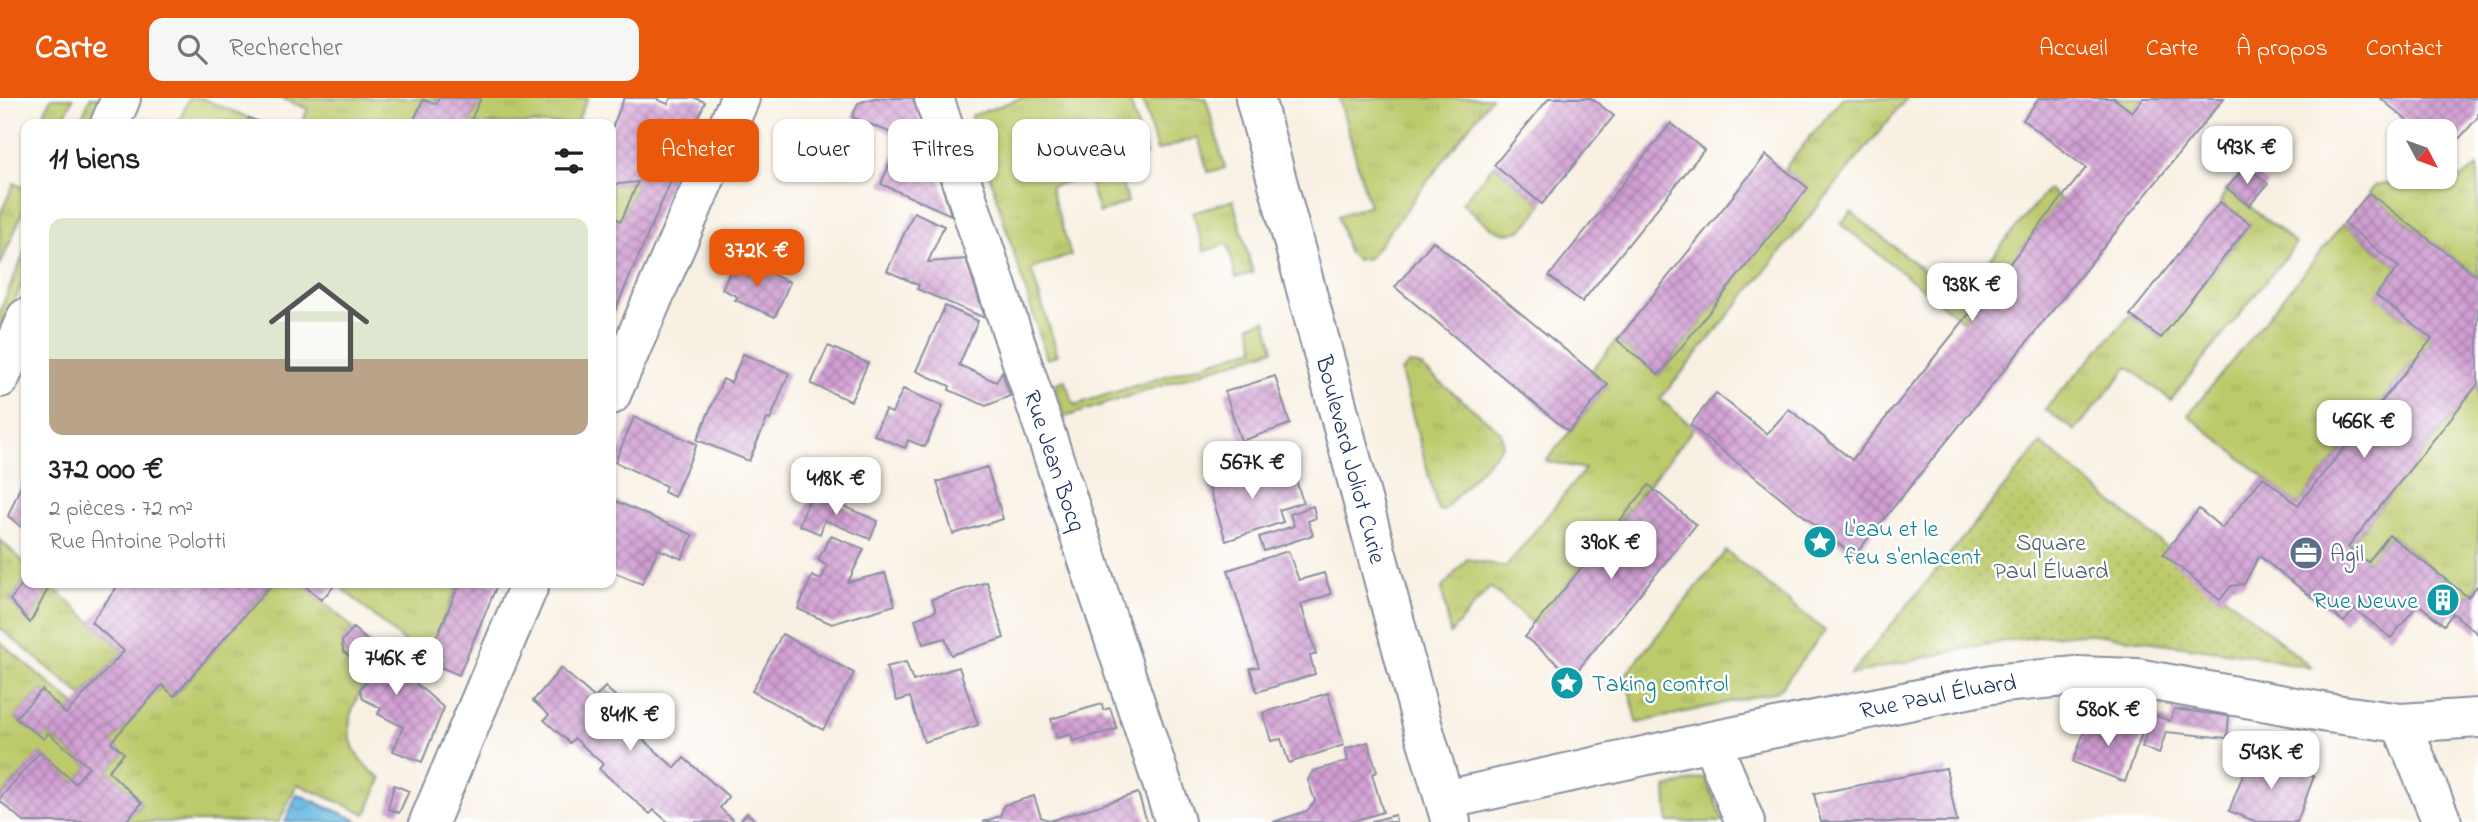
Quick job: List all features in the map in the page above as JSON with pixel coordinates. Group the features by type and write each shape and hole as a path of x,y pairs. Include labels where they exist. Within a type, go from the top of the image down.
{"street":[{"path":"112,119 121,98"},
{"path":"616,383 740,98"},
{"name":"Rue Jean Bocq","path":"934,98 1175,822"},
{"name":"Boulevard Joliot Curie","path":"1255,98 1448,811"},
{"path":"0,378 21,330"},
{"path":"429,822 528,588"},
{"name":"Rue Paul Éluard","path":"1448,811 1711,741 1992,684 2076,676 2137,678 2328,713 2401,723 2478,718"},
{"path":"2401,723 2442,822"},
{"path":"1711,741 1745,822"}],"green space":[{"path":"51,98 73,98 63,119 41,119"},
{"path":"90,98 102,98 93,119 81,119"},
{"path":"189,98 201,98 249,118 248,119 180,119"},
{"path":"281,98 439,98 436,104 423,100 414,119 303,119 308,109"},
{"path":"481,98 588,98 578,119 471,119"},
{"path":"1021,98 1129,98 1135,119 1012,119 1012,182 1065,182 1050,187 1071,255 1031,269 1058,355 1047,359 992,182 998,182 998,119 972,119 971,116"},
{"path":"1142,98 1206,98 1225,168 1208,172 1198,137 1157,151"},
{"path":"1339,98 1491,98 1369,258 1356,260 1348,252 1338,216 1369,205"},
{"path":"1842,98 1907,98 1660,399 1694,428 1535,625 1490,587 1450,634 1442,588 1467,559 1506,567 1585,469 1546,461 1607,386 1591,371 1617,340 1659,375 1807,188 1784,169"},
{"path":"2114,98 2143,98 2132,112"},
{"path":"1494,165 1542,204 1527,225 1513,233 1505,233 1489,226 1462,203"},
{"path":"2478,166 2478,277 2369,193 2376,185 2385,183 2387,189 2457,189 2457,179"},
{"path":"638,182 621,221 616,218 616,184"},
{"path":"1089,182 1122,182 1128,202 1099,213"},
{"path":"14,183 21,186 21,216 0,266 0,215"},
{"path":"2227,188 2296,244 2171,400 2128,367 2075,431 2045,409 2130,315 2161,338 2250,224 2220,202"},
{"path":"2048,189 2061,200 1963,321 1841,224 1851,212 1958,298"},
{"path":"1233,200 1253,273 1236,278 1228,244 1204,251 1193,213"},
{"path":"2344,223 2399,267 2377,295 2432,339 2298,505 2188,415"},
{"path":"21,261 21,286 1,333 0,311"},
{"path":"1266,320 1274,349 1065,417 1054,384 1065,380 1074,405 1255,348 1250,325"},
{"path":"1409,364 1419,365 1501,432 1503,445 1443,511 1438,510 1401,372"},
{"path":"2478,384 2478,585 2468,597 2390,535 2368,562 2348,547"},
{"name":"Square Paul Éluard","path":"2041,443 2312,668 2255,656 2094,634 2032,637 2001,642 1850,675"},
{"path":"0,540 21,559 21,586 10,600 29,622 48,588 53,588 124,651 82,696 0,628"},
{"path":"1726,551 1825,631 1778,691 1637,723 1626,674"},
{"path":"269,588 308,588 353,628 342,641 343,651 371,675 354,704 349,724 353,745 360,759 381,779 366,814 297,784 279,822 125,822 142,803 108,771 123,754 111,742 162,685 174,696"},
{"path":"342,588 457,588 426,661"},
{"path":"0,642 75,705 66,714 42,690 15,718 43,738 48,733 89,767 75,783 40,753 0,798"},
{"path":"1705,777 1724,822 1668,822 1666,788"}],"water":[{"path":"297,794 357,820 285,822"}],"building":[{"path":"439,98 481,98 471,119 414,119 423,100 436,104"},
{"path":"624,98 659,98 658,100 668,104 671,98 695,98 705,102 698,119 637,119 638,182 616,184 616,119"},
{"path":"875,98 913,98 920,119 888,119 888,131 874,126 874,119 852,117 858,103"},
{"path":"1549,98 1591,98 1614,116 1542,204 1494,165"},
{"path":"2039,98 2114,98 2132,112 2143,98 2224,98 1854,556 1690,425 1716,393 1767,434 1789,409 1852,460 2086,168 2023,120"},
{"path":"2380,98 2478,100 2478,117 2457,141 2457,119 2405,119"},
{"path":"1671,123 1704,150 1582,302 1549,276"},
{"path":"1766,155 1808,188 1659,375 1617,340"},
{"path":"2246,165 2268,184 2249,206 2227,188"},
{"path":"888,167 888,182 941,182 951,215 881,184"},
{"path":"638,182 671,182 616,308 616,218 621,221"},
{"path":"2369,193 2478,277 2478,384 2348,547 2368,562 2389,535 2468,597 2478,585 2478,634 2453,613 2444,625 2418,604 2391,638 2355,609 2344,622 2259,556 2244,584 2231,586 2220,600 2163,554 2199,509 2222,528 2263,477 2298,505 2432,339 2376,295 2399,267 2344,223"},
{"path":"2220,202 2250,224 2161,338 2130,315"},
{"path":"914,212 944,226 928,262 966,259 985,318 917,289 919,285 887,271"},
{"path":"1433,241 1608,385 1569,432 1395,287"},
{"path":"734,263 749,271 751,266 790,282 775,317 735,300 738,297 722,289"},
{"path":"945,306 978,321 959,365 996,382 1002,372 1010,396 986,406 949,390 950,386 916,371"},
{"path":"828,346 868,363 851,401 811,384"},
{"path":"743,354 789,373 770,420 767,419 749,461 697,440 723,379 731,383"},
{"path":"1275,376 1290,424 1241,441 1225,392"},
{"path":"903,389 943,406 925,447 908,440 905,448 874,435 885,410 892,413"},
{"path":"634,417 697,444 674,497 664,492 666,486 616,462"},
{"path":"1265,465 1271,484 1295,477 1303,502 1279,510 1283,522 1226,541 1208,484"},
{"path":"987,467 1003,519 953,534 937,482"},
{"path":"21,485 21,527 8,516"},
{"path":"1649,485 1696,525 1573,676 1525,637"},
{"path":"812,493 878,521 870,539 825,520 820,534 799,525"},
{"path":"616,501 693,535 682,559 658,549 642,584 616,573"},
{"path":"1313,506 1316,518 1308,521 1313,535 1264,551 1259,537 1294,526 1290,514"},
{"path":"831,536 864,549 848,582 885,573 895,605 832,624 798,609 812,576 821,580 827,566 818,560"},
{"path":"1288,551 1299,580 1324,573 1331,594 1301,604 1316,654 1310,656 1315,674 1257,692 1250,668 1259,667 1228,570"},
{"path":"987,582 1004,638 951,655 945,638 923,644 915,619 936,611 932,599"},
{"path":"21,586 48,588 30,623 10,600"},
{"path":"116,588 268,588 174,696 162,685 111,742 124,753 108,771 142,803 125,822 24,822 0,801 0,798 40,752 75,783 89,767 48,733 44,739 15,718 42,690 66,714 124,651 91,622"},
{"path":"308,588 332,588 321,600"},
{"path":"458,588 496,588 459,675 426,661"},
{"path":"353,628 444,708 422,762 393,751 403,727 378,714 381,708 363,699 360,689 371,675 343,651 342,641"},
{"path":"782,634 854,673 823,730 752,691"},
{"path":"906,662 913,681 959,667 978,725 924,742 910,697 897,701 886,667"},
{"path":"561,668 595,698 605,687 649,727 640,737 675,768 684,758 729,797 720,808 735,822 668,822 654,810 650,814 599,769 603,764 574,738 570,743 544,720 549,715 533,701"},
{"path":"1328,693 1344,745 1289,763 1281,739 1271,741 1263,713"},
{"path":"1102,704 1103,710 1110,708 1117,729 1073,741 1071,734 1057,738 1051,719"},
{"path":"2174,709 2229,716 2227,738 2166,732 2159,754 2142,747 2154,715 2170,721"},
{"path":"2091,713 2142,733 2125,782 2073,762"},
{"path":"1368,742 1377,772 1372,774 1383,812 1350,822 1273,822 1307,811 1315,801 1308,780 1313,771 1348,761 1345,749"},
{"path":"2252,751 2314,776 2297,822 2257,822 2229,811"},
{"path":"1946,768 1957,822 1821,822 1814,794"},
{"path":"394,785 409,791 399,813 388,809"},
{"path":"1138,793 1147,822 983,822 1000,816 1004,805 1034,796 1041,817 1050,821"},
{"path":"747,813 757,822 739,822"},
{"path":"1395,815 1396,822 1372,822 1372,821"}],"place":[{"name":"L'eau et le feu s'enlacent","path":"1820,542"},
{"name":"Agil","path":"2306,553"},
{"name":"Rue Neuve","path":"2443,600"},
{"name":"Taking control","path":"1567,683"}]}
